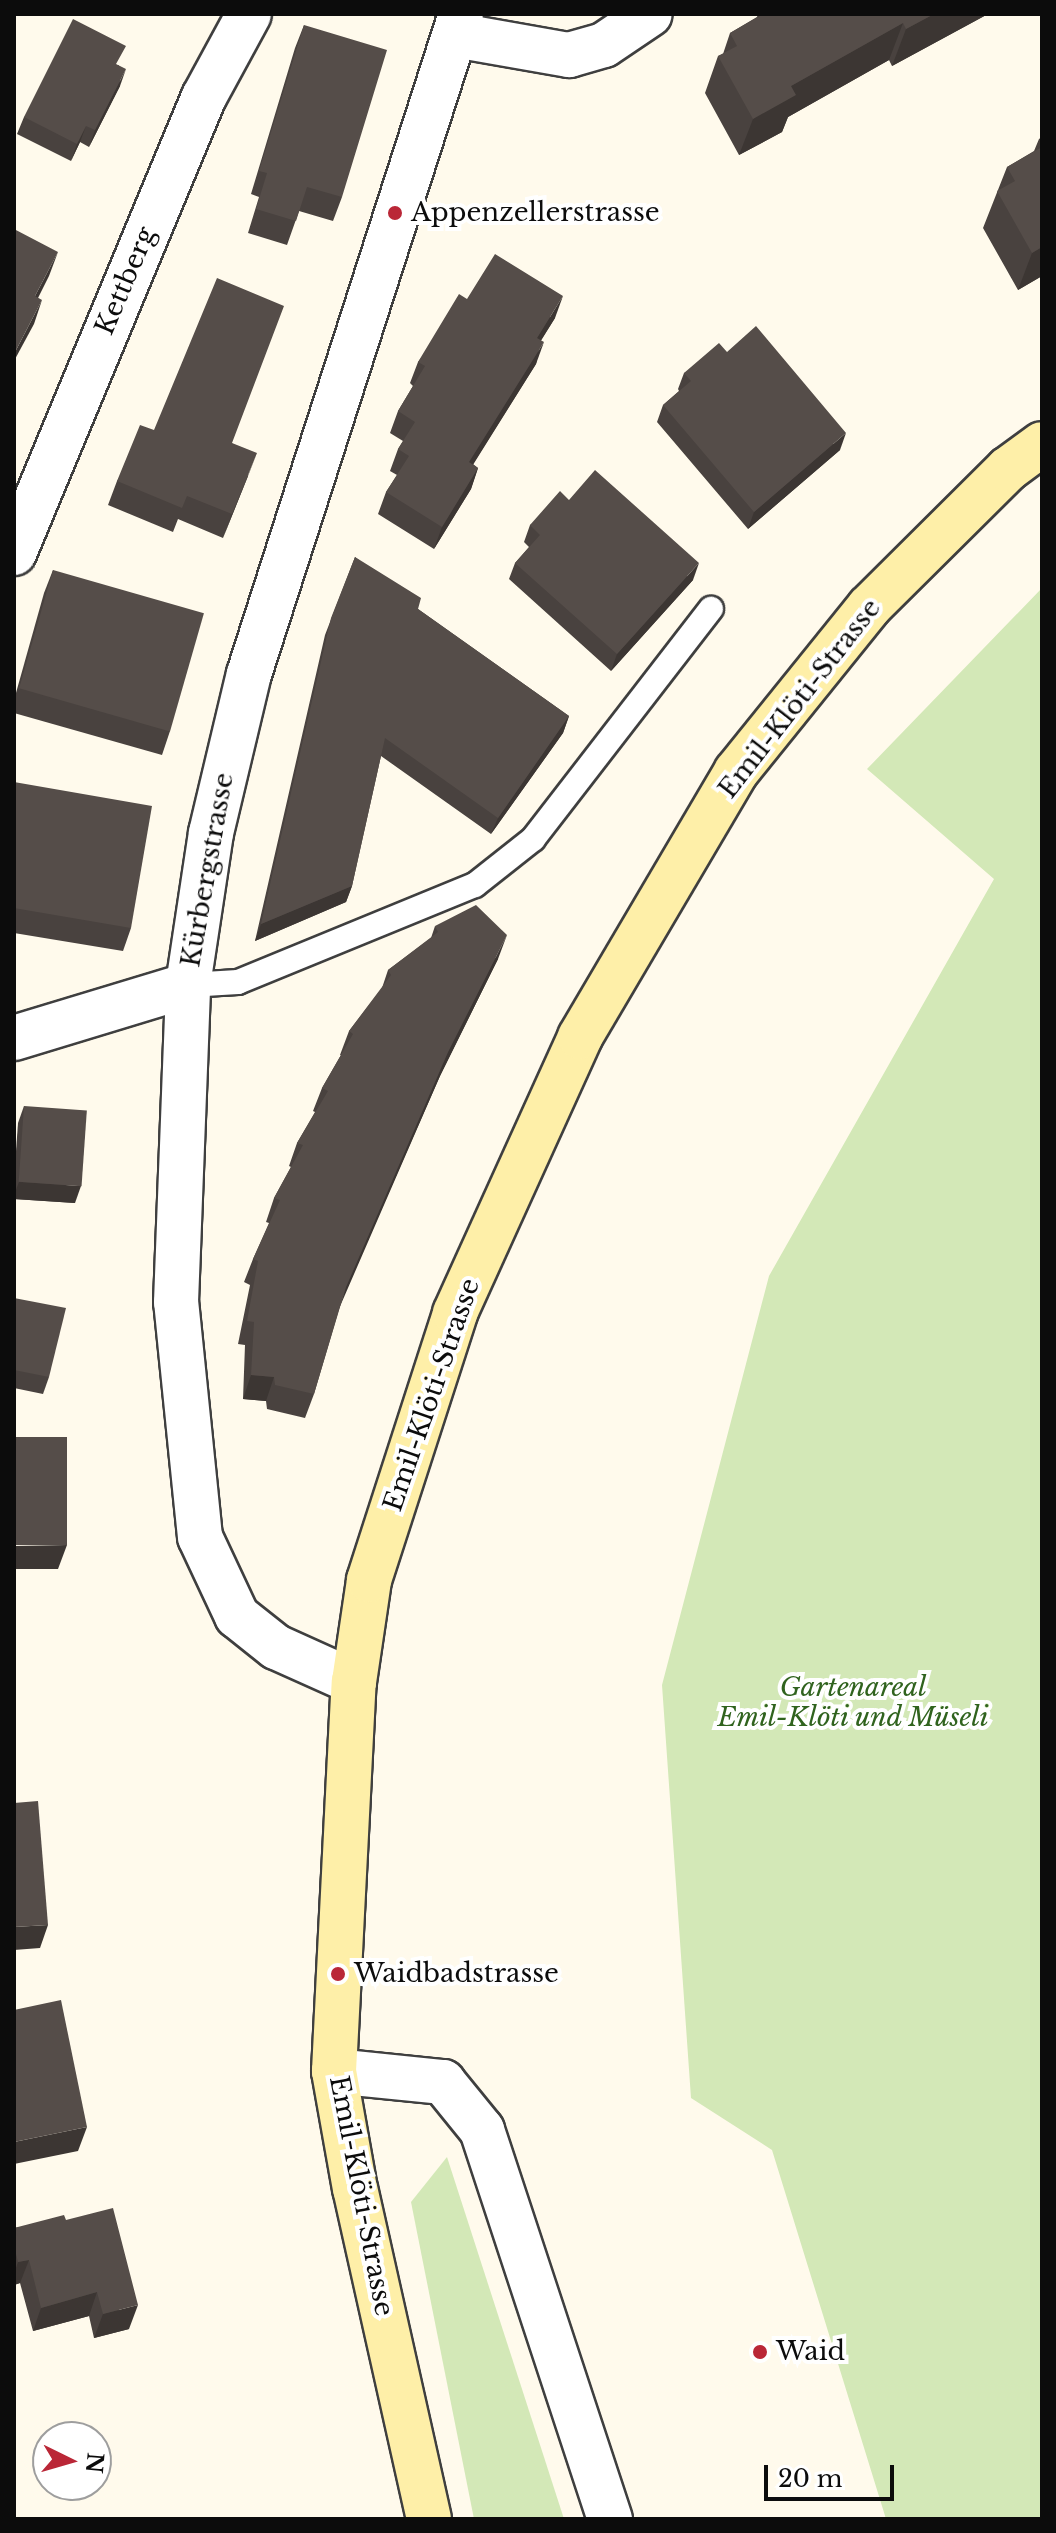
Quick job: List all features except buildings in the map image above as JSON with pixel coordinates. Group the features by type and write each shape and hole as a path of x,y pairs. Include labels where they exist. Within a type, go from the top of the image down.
{"street":[{"name":"Kettberg","path":"14,553 204,97 249,14"},
{"path":"458,25 569,55 604,45 650,14"},
{"name":"Kürbergstrasse","path":"354,1682 276,1647 237,1616 200,1537 176,1302 188,985 211,833 249,674 458,25"},
{"name":"Emil-Klöti-Strasse","path":"429,2519 355,2189 334,2071 354,1682 369,1580 455,1313 580,1037 736,772 869,607 1008,469 1042,444"},
{"path":"14,1038 188,985"},
{"path":"334,2071 443,2082 482,2130 610,2519"}],"lane":[{"path":"188,985 238,982 475,885 533,839 711,609"}],"green space":[{"name":"Gartenareal Emil-Klöti und Müseli","path":"1042,588 1042,2519 886,2519 772,2150 691,2098 662,1685 769,1276 994,879 867,769"},
{"path":"447,2157 564,2519 474,2519 411,2202"}],"place":[{"name":"Appenzellerstrasse","path":"395,213"},
{"name":"Waidbadstrasse","path":"338,1974"},
{"name":"Waid","path":"760,2352"}]}
